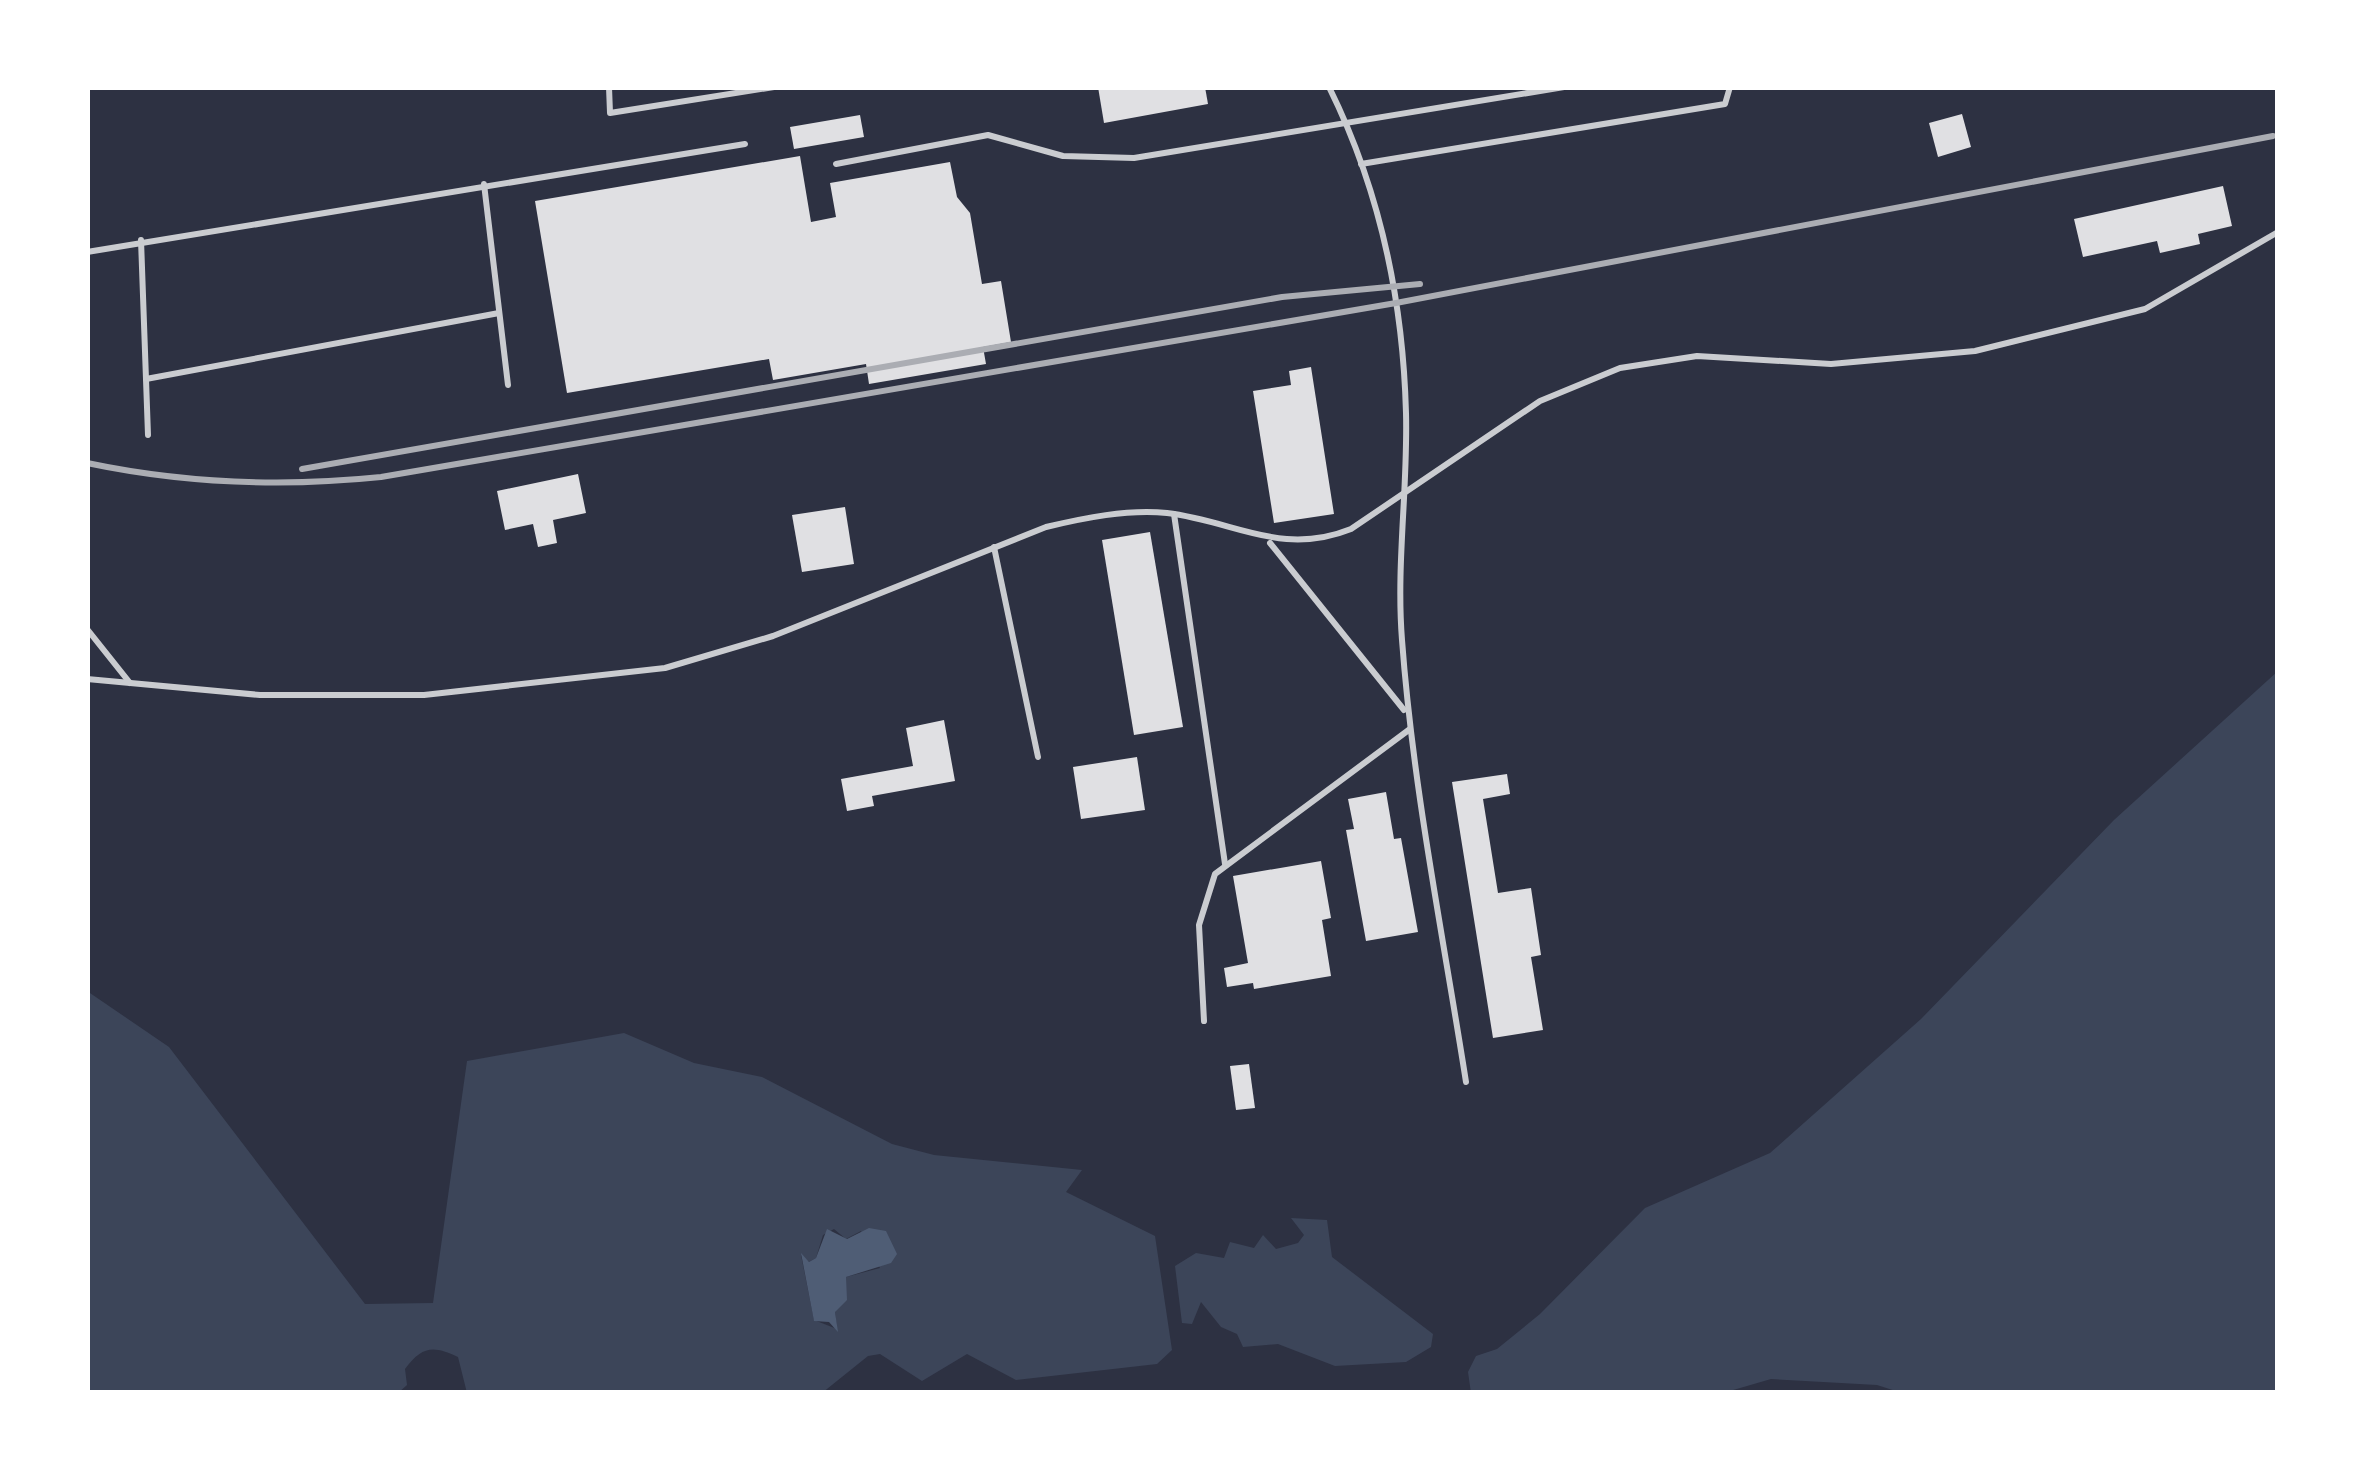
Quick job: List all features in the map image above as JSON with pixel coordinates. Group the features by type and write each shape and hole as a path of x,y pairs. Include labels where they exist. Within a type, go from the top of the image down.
{"lane":[{"path":"609,87 610,112 774,87"},
{"path":"1329,87 1347,122 1382,227 1399,320 1406,415 1402,495 1407,714 1466,1082"},
{"path":"836,164 988,136 1064,156 1134,158 1564,87"},
{"path":"1361,164 1725,104 1730,87"},
{"path":"87,252 140,239 447,196 484,184 745,144"},
{"path":"484,184 508,385"},
{"path":"87,680 260,695 424,695 665,668 773,636 994,547 1080,519 1174,514 1268,540 1328,538 1402,495 1540,401 1620,368 1697,356 1831,364 1975,351 2145,309 2278,232"},
{"path":"140,239 148,435"},
{"path":"146,379 499,313"},
{"path":"1174,514 1225,864"},
{"path":"1268,540 1407,714"},
{"path":"994,547 1038,757"},
{"path":"87,629 132,686"},
{"path":"1204,1021 1199,925 1206,891 1225,864 1409,729"}],"shaded area":[{"path":"2278,671 2278,1393 1902,1393 1877,1385 1771,1379 1723,1393 1471,1393 1468,1372 1476,1356 1497,1349 1540,1314 1645,1208 1770,1153 1921,1019 2114,820"},
{"path":"87,991 169,1047 365,1304 433,1303 467,1061 624,1033 694,1063 762,1077 892,1144 934,1155 1082,1170 1066,1192 1155,1236 1172,1350 1157,1364 1016,1380 967,1354 922,1381 880,1354 868,1356 822,1393 467,1393 458,1357 435,1349 411,1361 405,1369 407,1385 398,1393 87,1393","holes":["834,1229 846,1239 861,1231 880,1268 846,1277 835,1312 837,1329 814,1320 801,1255 809,1262 816,1258 823,1235"]},
{"path":"1291,1218 1327,1220 1332,1257 1433,1334 1431,1347 1406,1362 1335,1366 1278,1344 1243,1347 1237,1334 1221,1327 1201,1302 1192,1324 1182,1323 1175,1266 1196,1253 1224,1258 1230,1242 1254,1248 1263,1235 1276,1249 1298,1243 1304,1235"},
{"path":"869,1228 886,1231 897,1254 891,1263 846,1277 847,1300 835,1312 838,1332 829,1322 814,1321 801,1253 809,1262 816,1258 827,1229 847,1239"}],"building":[{"path":"1098,87 1205,87 1208,104 1104,123"},
{"path":"1962,114 1971,147 1938,157 1929,123"},
{"path":"860,115 864,137 794,149 790,127"},
{"path":"800,156 811,222 836,217 830,183 950,162 957,197 970,213 982,284 1001,281 1011,342 983,347 986,364 869,384 866,364 773,380 769,359 567,393 535,201"},
{"path":"2223,186 2232,226 2198,234 2200,244 2160,253 2157,241 2083,257 2074,219"},
{"path":"1311,367 1334,514 1274,523 1253,391 1291,385 1289,371"},
{"path":"578,474 586,513 553,520 557,543 538,547 533,524 505,530 497,491"},
{"path":"845,507 854,564 802,572 792,515"},
{"path":"1150,532 1183,727 1134,735 1102,540"},
{"path":"944,720 955,781 872,796 874,806 847,811 841,779 913,766 906,728"},
{"path":"1137,757 1145,810 1081,819 1073,767"},
{"path":"1507,774 1510,794 1483,799 1498,893 1531,888 1541,955 1531,957 1543,1030 1493,1038 1452,782"},
{"path":"1386,792 1394,839 1401,838 1418,932 1366,941 1346,830 1354,829 1348,799"},
{"path":"1321,861 1331,918 1322,920 1331,976 1254,989 1253,983 1227,987 1224,968 1248,963 1233,876"},
{"path":"1249,1064 1255,1108 1236,1110 1230,1066"}],"railway":[{"path":"87,463 233,481 381,477 1396,303 2273,136"},
{"path":"302,469 1282,297 1420,284"}]}
